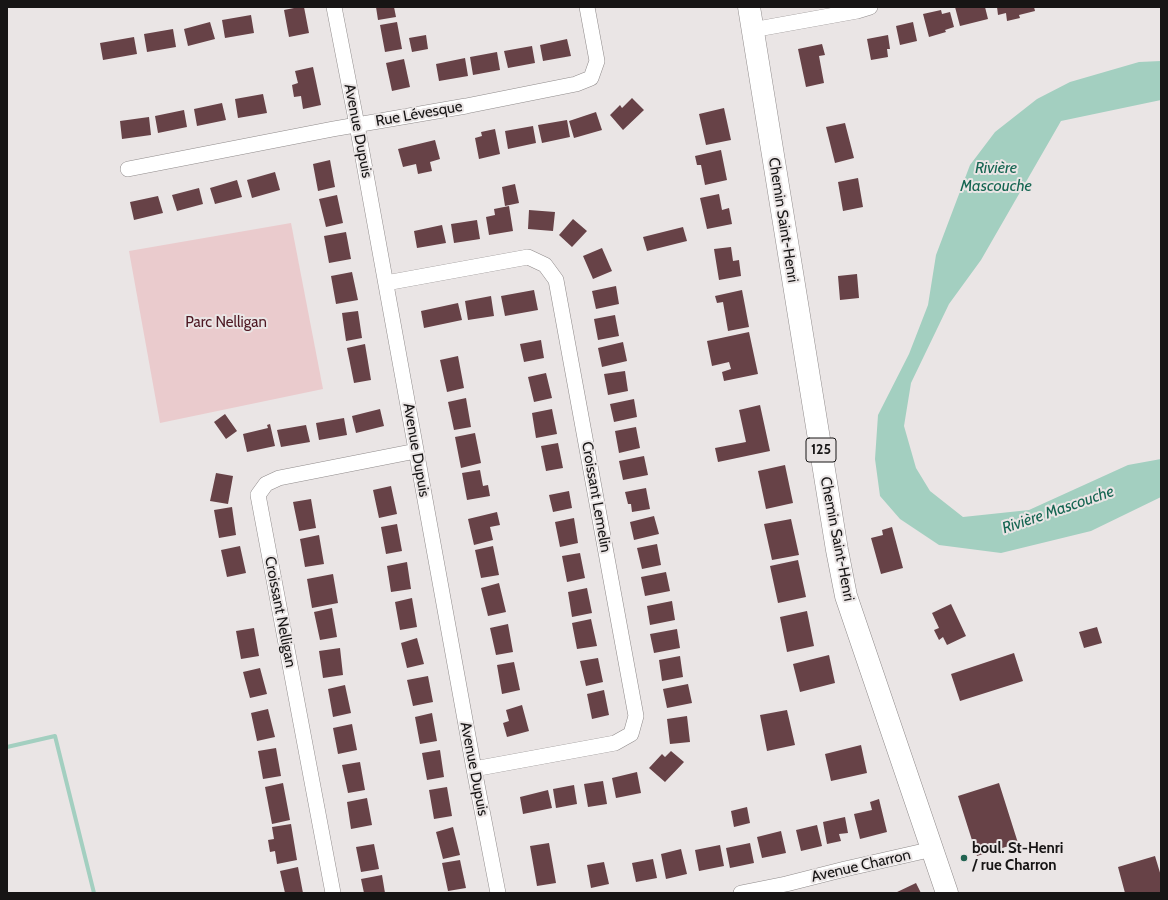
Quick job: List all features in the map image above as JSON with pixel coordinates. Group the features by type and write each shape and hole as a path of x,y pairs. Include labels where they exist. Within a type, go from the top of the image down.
{"main road":[{"name":"Chemin Saint-Henri","path":"749,7 846,596 947,893"}],"street":[{"name":"Avenue Dupuis","path":"334,7 498,893"},
{"name":"Rue Lévesque","path":"128,170 576,84 590,78 597,61 587,7"},
{"path":"752,30 857,11 870,7"},
{"name":"Croissant Lemelin","path":"386,283 528,258 545,265 556,280 632,693 636,716 631,734 615,743 474,769"},
{"name":"Croissant Nelligan","path":"333,893 258,495 266,484 279,478 416,452"},
{"name":"Avenue Charron","path":"741,893 788,888 845,869 933,849"}],"green space":[{"name":"Parc Nelligan","path":"291,223 323,389 160,423 129,251"}],"water":[{"name":"Rivière Mascouche","path":"1161,61 1161,100 1061,121 981,260 949,304 911,383 904,426 916,468 930,491 963,517 1029,510 1128,465 1161,459 1161,497 1091,531 1001,553 939,545 900,519 880,496 875,459 878,415 909,354 928,305 936,255 970,165 995,132 1037,99 1070,82 1139,62"}],"building":[{"path":"304,7 309,33 289,37 284,10"},
{"path":"376,7 394,7 396,17 378,20"},
{"path":"955,7 985,7 988,19 960,26"},
{"path":"997,7 1034,7 1035,11 1019,15 1020,18 1007,21 1006,13 998,15"},
{"path":"941,10 942,14 950,12 954,27 945,30 946,32 929,37 923,14"},
{"path":"251,15 254,33 225,38 222,20"},
{"path":"210,22 215,39 188,46 184,29"},
{"path":"397,22 402,49 385,52 380,25"},
{"path":"913,22 917,41 900,45 896,26"},
{"path":"173,29 176,47 147,52 144,34"},
{"path":"426,35 428,49 412,52 409,38"},
{"path":"888,35 890,49 887,49 888,57 871,60 867,39"},
{"path":"134,37 137,54 103,60 100,43"},
{"path":"567,39 571,56 543,61 540,45"},
{"path":"822,44 825,55 819,56 824,83 806,87 798,49"},
{"path":"532,46 535,63 508,68 504,51"},
{"path":"497,52 500,70 473,75 470,57"},
{"path":"465,58 468,76 439,81 436,64"},
{"path":"404,59 410,87 392,91 386,63"},
{"path":"313,67 321,105 303,109 301,96 294,97 292,85 298,83 295,71"},
{"path":"263,94 267,113 238,118 235,99"},
{"path":"632,98 644,110 623,130 610,115 620,105 622,108"},
{"path":"222,103 226,120 197,126 194,109"},
{"path":"724,108 731,140 706,145 699,114"},
{"path":"184,110 187,127 158,133 155,116"},
{"path":"596,112 602,130 574,138 569,121"},
{"path":"149,117 151,135 122,139 120,121"},
{"path":"567,120 570,137 542,143 538,125"},
{"path":"845,123 854,158 835,163 826,127"},
{"path":"533,126 536,143 508,149 505,131"},
{"path":"495,129 500,154 479,159 475,138 482,136 481,132"},
{"path":"435,140 440,159 430,162 432,171 418,174 416,164 403,167 398,149"},
{"path":"721,150 727,180 705,185 701,165 697,165 695,156"},
{"path":"330,160 335,187 318,191 313,164"},
{"path":"275,172 280,190 252,198 247,180"},
{"path":"858,178 863,207 843,211 838,182"},
{"path":"237,180 242,197 215,204 210,188"},
{"path":"515,184 519,203 505,206 502,187"},
{"path":"199,188 203,204 177,211 172,195"},
{"path":"719,194 722,210 729,208 732,224 707,229 700,198"},
{"path":"337,195 343,223 326,227 319,199"},
{"path":"158,196 163,213 134,220 130,202"},
{"path":"509,206 513,231 489,235 486,217 495,215 494,209"},
{"path":"529,210 555,212 553,231 528,229"},
{"path":"573,219 587,231 572,247 559,235"},
{"path":"477,220 480,239 454,243 451,224"},
{"path":"442,225 446,243 417,248 414,231"},
{"path":"683,227 687,241 647,251 643,237"},
{"path":"346,232 351,259 329,263 324,236"},
{"path":"731,247 733,261 739,260 741,276 719,280 714,249"},
{"path":"602,248 612,271 593,279 583,256"},
{"path":"352,272 358,300 336,304 331,276"},
{"path":"857,274 859,298 840,300 838,276"},
{"path":"616,286 619,304 596,309 592,291"},
{"path":"534,290 538,310 505,316 501,296"},
{"path":"742,290 749,327 728,331 723,302 717,303 715,296"},
{"path":"491,296 494,316 468,320 465,301"},
{"path":"458,303 462,320 424,328 421,311"},
{"path":"358,311 362,338 346,341 342,313"},
{"path":"615,315 619,336 598,340 594,319"},
{"path":"749,332 758,374 724,381 722,372 731,369 729,362 712,366 707,341"},
{"path":"541,340 544,358 524,362 520,344"},
{"path":"623,342 627,361 602,367 598,348"},
{"path":"365,344 371,380 354,383 347,348"},
{"path":"458,356 464,388 447,392 440,360"},
{"path":"625,371 628,391 608,395 604,374"},
{"path":"546,373 552,398 534,402 528,377"},
{"path":"466,398 471,427 454,430 448,402"},
{"path":"634,399 637,417 614,422 610,404"},
{"path":"760,405 770,451 718,462 715,448 746,442 739,410"},
{"path":"380,409 384,426 356,433 352,416"},
{"path":"552,409 557,434 536,438 532,413"},
{"path":"225,414 237,431 226,439 214,422"},
{"path":"344,418 347,435 319,440 316,423"},
{"path":"270,424 275,446 247,452 243,434 268,428 267,425"},
{"path":"306,425 310,442 281,447 277,430"},
{"path":"636,427 640,448 619,453 615,431"},
{"path":"475,433 481,463 461,468 455,437"},
{"path":"558,443 563,468 546,471 541,446"},
{"path":"644,456 648,475 623,480 619,461"},
{"path":"785,465 793,503 766,509 758,471"},
{"path":"480,470 483,486 488,485 490,496 467,500 462,473"},
{"path":"216,473 233,476 228,504 210,501"},
{"path":"391,486 397,514 379,518 373,490"},
{"path":"646,488 650,509 632,512 631,504 628,504 625,492"},
{"path":"569,491 572,508 553,512 549,495"},
{"path":"311,499 316,528 299,531 293,502"},
{"path":"232,507 236,535 219,538 214,510"},
{"path":"497,512 500,525 490,527 493,540 474,545 468,519"},
{"path":"654,516 659,534 634,540 630,522"},
{"path":"574,518 578,543 560,547 555,522"},
{"path":"791,519 799,555 772,560 764,524"},
{"path":"397,524 402,551 386,554 381,527"},
{"path":"892,527 903,568 881,574 871,538 883,535 882,530"},
{"path":"319,535 324,564 305,567 300,539"},
{"path":"657,544 661,565 642,569 637,548"},
{"path":"240,546 246,573 227,577 221,550"},
{"path":"493,546 499,575 481,578 475,550"},
{"path":"580,553 585,578 567,582 562,556"},
{"path":"798,560 806,597 778,603 770,566"},
{"path":"407,562 411,589 391,592 387,566"},
{"path":"666,572 670,591 645,596 641,577"},
{"path":"333,574 338,603 312,608 307,579"},
{"path":"499,583 506,612 488,616 481,588"},
{"path":"587,588 592,613 572,617 568,592"},
{"path":"412,598 417,627 400,630 395,602"},
{"path":"672,601 675,620 650,625 647,606"},
{"path":"951,604 966,636 947,645 943,637 939,640 934,630 939,628 932,613"},
{"path":"332,608 337,637 320,640 314,612"},
{"path":"807,611 814,646 787,652 780,617"},
{"path":"591,619 597,646 577,649 572,623"},
{"path":"508,624 513,652 496,655 490,628"},
{"path":"1097,627 1102,643 1084,648 1079,632"},
{"path":"254,628 259,656 241,659 236,631"},
{"path":"677,629 680,648 654,653 650,634"},
{"path":"417,638 424,664 407,668 401,643"},
{"path":"340,648 343,675 323,678 319,651"},
{"path":"1014,653 1023,681 960,701 951,674"},
{"path":"829,655 835,683 800,692 793,664"},
{"path":"680,656 683,677 662,681 659,660"},
{"path":"598,658 603,682 586,686 580,661"},
{"path":"514,662 520,690 502,694 497,665"},
{"path":"260,668 267,694 250,698 243,672"},
{"path":"428,676 433,702 413,706 407,680"},
{"path":"688,684 692,703 667,708 663,689"},
{"path":"345,685 351,713 333,717 328,689"},
{"path":"604,690 609,715 592,719 587,694"},
{"path":"522,705 529,731 507,737 503,723 509,721 506,710"},
{"path":"268,709 275,737 257,741 251,713"},
{"path":"787,710 795,745 767,751 760,715"},
{"path":"432,713 437,741 420,744 415,717"},
{"path":"687,716 690,742 670,744 667,719"},
{"path":"352,724 357,750 338,754 333,728"},
{"path":"861,745 867,773 831,781 825,754"},
{"path":"276,748 281,776 263,779 258,751"},
{"path":"440,750 444,777 427,780 422,753"},
{"path":"671,751 684,762 665,782 649,768 662,754 665,757"},
{"path":"360,762 365,790 348,793 342,765"},
{"path":"637,772 641,793 616,798 612,778"},
{"path":"603,781 607,804 588,807 584,784"},
{"path":"283,783 290,820 272,824 265,787"},
{"path":"999,783 1018,843 977,856 958,796"},
{"path":"574,785 577,804 556,808 553,789"},
{"path":"447,787 452,816 434,819 429,790"},
{"path":"548,790 552,808 523,814 520,797"},
{"path":"367,798 372,825 351,829 347,802"},
{"path":"879,799 887,832 860,839 854,814 872,810 870,802"},
{"path":"747,807 750,823 734,827 731,811"},
{"path":"845,817 848,833 839,834 841,841 827,844 823,822"},
{"path":"291,824 297,860 277,864 275,851 270,852 268,840 274,839 272,827"},
{"path":"817,825 822,846 801,851 796,830"},
{"path":"453,827 460,855 443,859 436,832"},
{"path":"781,831 786,853 762,858 757,837"},
{"path":"549,843 556,883 537,886 530,846"},
{"path":"750,843 754,863 730,868 726,848"},
{"path":"374,844 379,869 361,872 356,847"},
{"path":"720,845 724,866 699,871 695,850"},
{"path":"681,849 687,874 666,879 661,854"},
{"path":"1155,856 1161,876 1161,892 1125,893 1118,867"},
{"path":"653,859 657,878 636,882 632,863"},
{"path":"460,860 466,888 448,891 442,863"},
{"path":"604,862 609,884 591,888 587,865"},
{"path":"298,867 303,893 285,893 280,871"},
{"path":"382,875 385,893 364,893 361,879"},
{"path":"916,883 921,893 895,893"}],"waterway":[{"path":"7,747 55,736 94,893"}],"place":[{"name":"boul. St-Henri / rue Charron","path":"964,858"}]}
